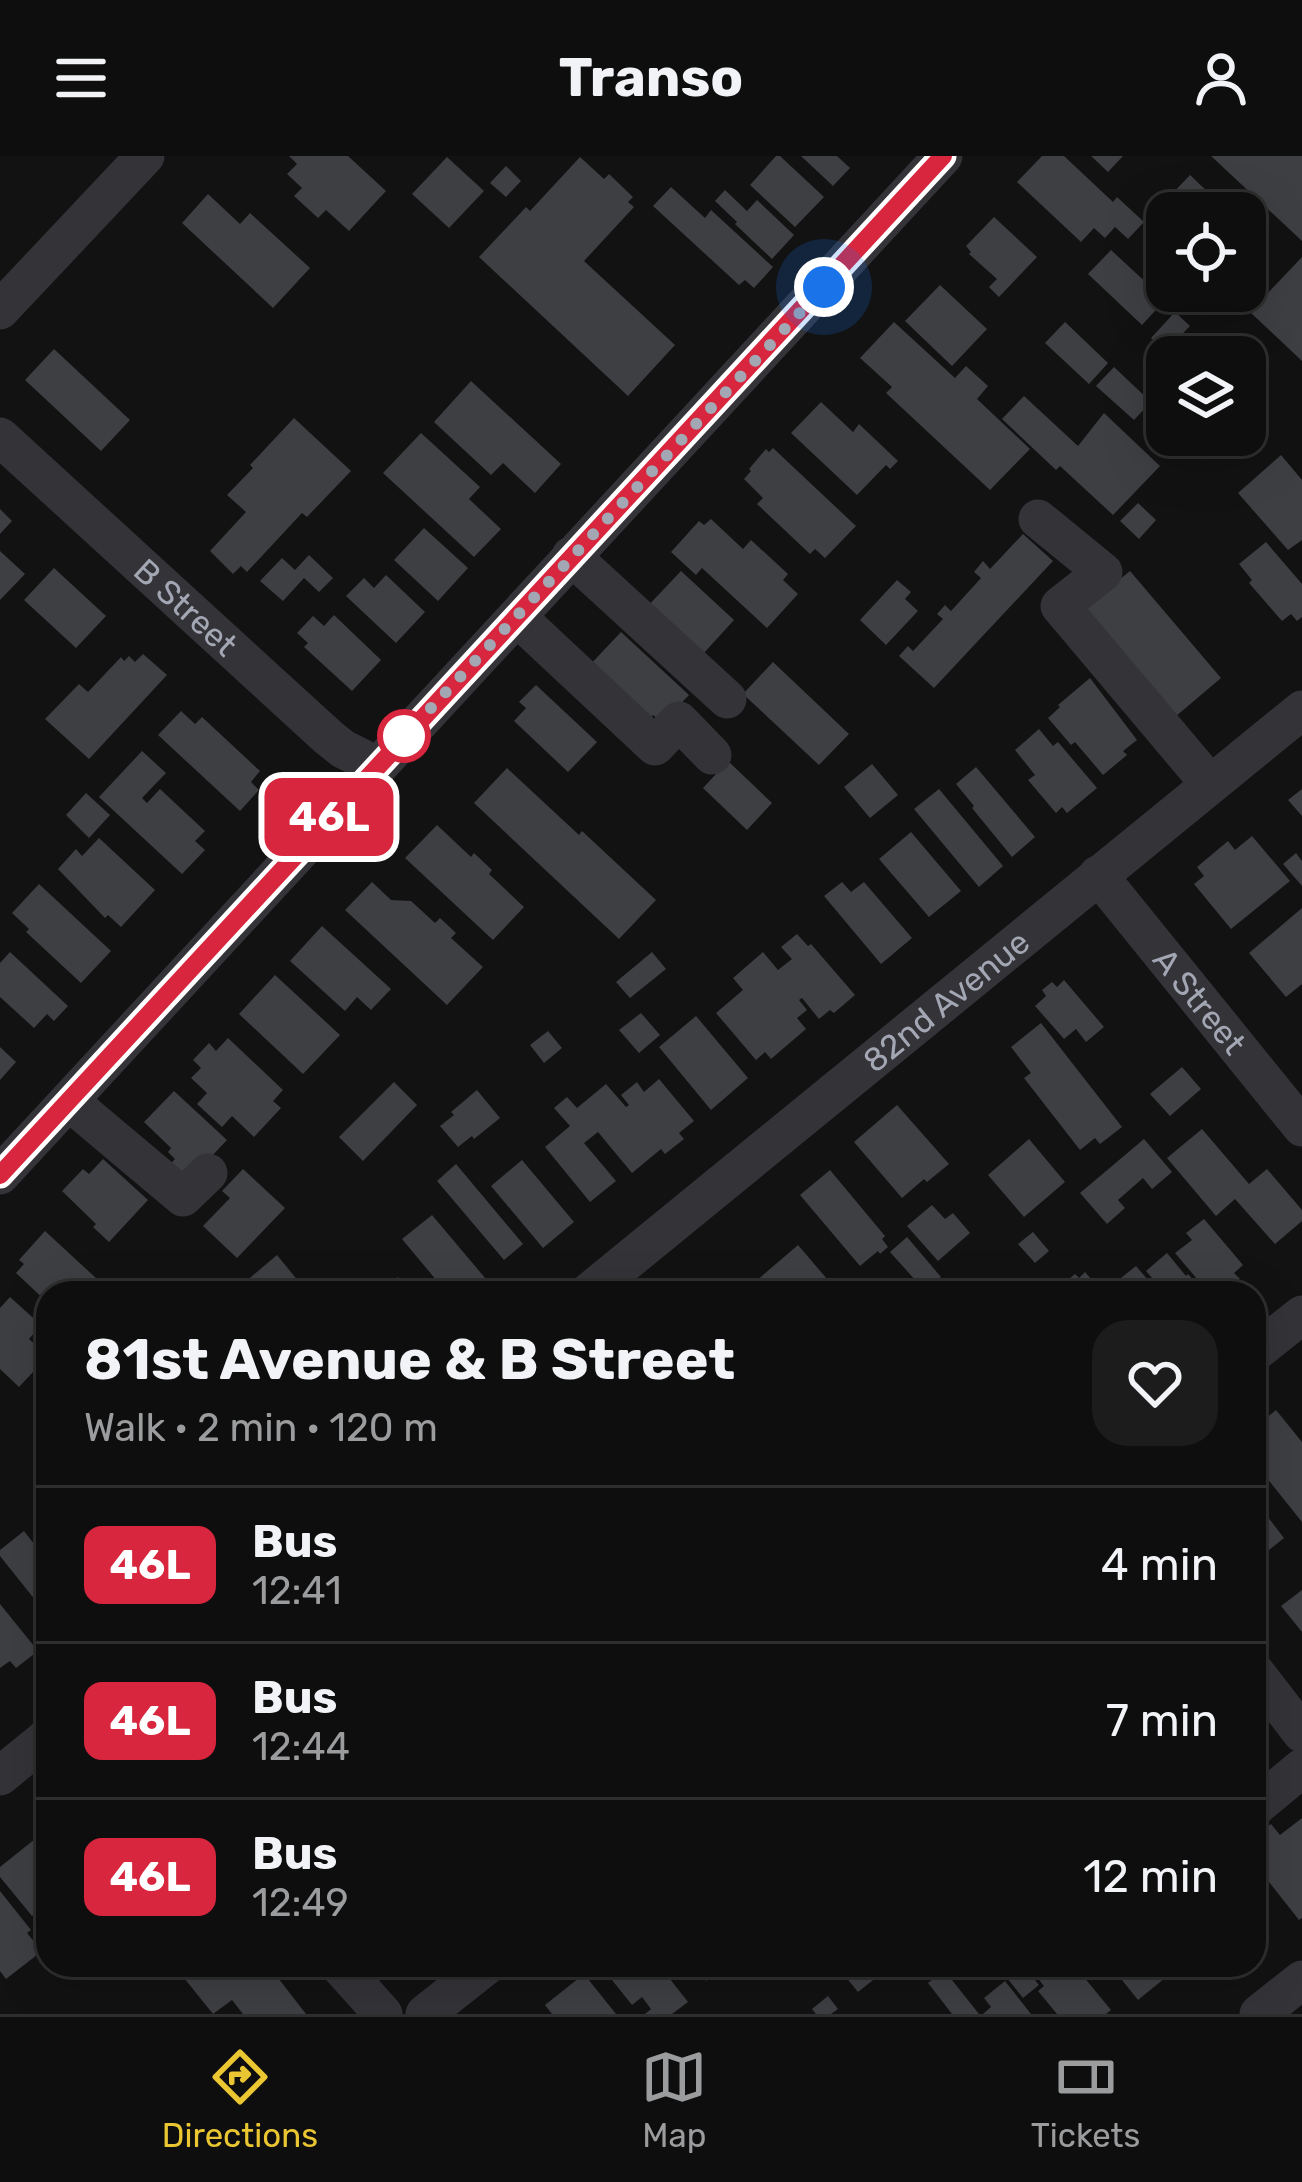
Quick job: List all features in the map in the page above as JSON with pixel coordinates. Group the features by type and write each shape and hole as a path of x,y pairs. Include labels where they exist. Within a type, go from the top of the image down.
{"street":[{"path":"0,310 145,156"},
{"path":"0,1175 943,156"},
{"name":"B Street","path":"0,436 328,737 377,766"},
{"path":"1038,519 1103,572 1060,606 1210,784"},
{"path":"571,556 727,699"},
{"path":"518,616 655,746 679,721 712,755"},
{"name":"82nd Avenue","path":"603,1281 1302,710"},
{"name":"A Street","path":"1098,875 1302,1126"},
{"path":"70,1102 183,1197 208,1173"},
{"path":"1266,1344 1302,1315"},
{"path":"1266,1686 1302,1733"},
{"path":"0,1775 36,1746"},
{"path":"1266,1798 1302,1768"},
{"path":"350,1977 383,2014"},
{"path":"425,2014 472,1977"},
{"path":"1258,2014 1302,1980"}],"building":[{"path":"289,156 348,156 386,191 349,231 326,210 318,218 294,196 302,188 287,174 297,164"},
{"path":"776,156 824,197 795,227 750,185"},
{"path":"801,156 837,156 850,168 833,186"},
{"path":"1042,156 1064,156 1113,202 1117,197 1144,222 1128,239 1115,227 1105,238 1094,228 1081,242 1017,182"},
{"path":"1091,156 1123,156 1108,172"},
{"path":"1211,156 1302,156 1302,241 1266,207 1266,192 1250,192"},
{"path":"447,157 484,191 449,228 412,194"},
{"path":"580,157 604,179 609,174 633,197 628,202 634,207 584,261 675,345 628,396 479,257"},
{"path":"506,166 521,181 506,197 490,183"},
{"path":"1190,175 1208,192 1174,192"},
{"path":"671,187 705,218 711,210 773,267 754,288 745,280 739,285 653,206"},
{"path":"725,190 747,211 757,200 794,235 772,259 715,201"},
{"path":"208,194 240,224 250,213 310,268 273,308 182,223"},
{"path":"994,217 1037,257 999,297 989,287 997,279 966,246"},
{"path":"1111,250 1146,282 1146,312 1154,312 1142,325 1088,274"},
{"path":"1302,257 1302,361 1250,312 1266,312 1266,295"},
{"path":"940,285 987,329 952,366 905,321"},
{"path":"1175,312 1190,326 1180,336 1153,336"},
{"path":"894,322 955,378 966,366 988,386 977,399 1030,449 990,490 886,393 892,387 860,358"},
{"path":"1065,322 1108,363 1089,384 1045,343"},
{"path":"54,349 130,420 101,451 25,380"},
{"path":"1114,367 1146,397 1146,407 1134,420 1096,386"},
{"path":"471,381 561,464 535,493 503,463 491,475 434,422"},
{"path":"1024,396 1078,446 1104,413 1160,466 1113,515 1002,419"},
{"path":"821,402 853,432 859,424 898,461 890,469 886,465 857,495 791,433"},
{"path":"294,418 351,471 307,517 302,513 247,572 241,566 233,574 210,551 246,512 227,495"},
{"path":"421,433 480,487 469,499 501,529 474,557 383,473"},
{"path":"773,448 856,526 825,558 815,549 810,554 757,504 763,498 744,479 766,449"},
{"path":"1281,455 1302,480 1302,540 1288,550 1238,493"},
{"path":"1138,503 1156,520 1139,539 1120,521"},
{"path":"0,509 12,521 0,534"},
{"path":"711,519 743,549 751,540 788,574 783,580 798,594 767,628 702,568 696,575 671,552 699,521 704,525"},
{"path":"424,528 468,568 438,601 394,560"},
{"path":"1023,534 1053,561 934,688 899,656 908,646 913,651 943,619 937,614 945,605 951,611 981,578 974,572 983,561 990,569"},
{"path":"1266,542 1302,584 1302,617 1297,621 1291,614 1282,621 1239,564"},
{"path":"0,551 25,574 0,600"},
{"path":"309,555 333,578 319,592 304,578 283,601 260,581 282,558 295,570"},
{"path":"54,568 106,616 76,648 24,600"},
{"path":"681,571 734,620 703,654 644,610"},
{"path":"1130,571 1221,678 1175,717 1080,605"},
{"path":"386,575 425,612 396,643 346,596 364,578 374,588"},
{"path":"897,580 911,592 905,599 918,611 886,645 860,620"},
{"path":"334,615 381,660 352,691 304,647 308,643 297,633 313,616 324,626"},
{"path":"621,632 689,695 662,723 653,715 646,723 587,668"},
{"path":"143,654 167,675 89,759 45,719 79,684 88,692 121,657 124,661 129,656 135,662"},
{"path":"773,662 849,734 819,765 743,694"},
{"path":"1090,678 1137,740 1103,775 1048,718"},
{"path":"536,685 597,742 568,772 514,721 526,708 519,702"},
{"path":"181,711 195,724 202,717 260,771 251,782 259,790 240,811 158,735"},
{"path":"1039,729 1053,746 1058,742 1097,788 1067,813 1062,807 1056,813 1028,780 1035,775 1015,750"},
{"path":"142,751 166,773 142,798 147,803 160,789 205,831 195,841 205,850 182,874 99,797"},
{"path":"728,761 772,803 747,830 703,788"},
{"path":"872,764 898,795 870,818 844,787"},
{"path":"976,767 1035,837 1012,857 956,784"},
{"path":"507,768 656,900 619,939 474,803"},
{"path":"939,789 1003,866 979,887 914,809"},
{"path":"1302,789 1302,816 1288,800"},
{"path":"86,793 110,815 89,838 66,815"},
{"path":"437,825 471,857 474,853 524,907 493,940 405,858"},
{"path":"911,832 961,891 929,917 879,859"},
{"path":"1252,836 1290,881 1231,929 1194,884 1204,876 1197,867 1228,841 1235,850"},
{"path":"99,838 155,890 121,927 108,915 105,918 58,869 76,849 82,856"},
{"path":"1296,853 1302,861 1302,886 1283,864"},
{"path":"372,882 391,900 411,901 435,923 440,918 456,933 451,938 483,967 447,1005 345,910"},
{"path":"842,882 851,892 864,882 912,938 881,964 824,896"},
{"path":"39,884 111,951 81,983 12,913"},
{"path":"1302,908 1302,984 1286,997 1249,953"},
{"path":"322,926 391,989 371,1010 357,997 345,1011 290,961"},
{"path":"797,934 855,995 819,1019 802,998 807,1010 797,1018 806,1029 771,1059 765,1052 756,1060 716,1013 743,990 733,978 763,952 778,970 792,959 781,947"},
{"path":"10,952 68,1006 54,1021 47,1014 34,1028 0,997 0,963"},
{"path":"652,952 666,969 630,998 616,982"},
{"path":"275,975 340,1035 303,1074 239,1014"},
{"path":"1064,980 1104,1027 1086,1042 1076,1029 1064,1039 1035,1006 1046,996 1042,990"},
{"path":"641,1013 660,1035 639,1053 619,1030"},
{"path":"696,1016 748,1078 711,1110 659,1047"},
{"path":"1041,1023 1122,1127 1100,1144 1095,1138 1080,1150 1024,1078 1031,1073 1011,1047"},
{"path":"548,1031 562,1048 544,1063 530,1045"},
{"path":"228,1038 283,1090 273,1101 281,1108 254,1137 232,1116 222,1127 197,1104 207,1093 191,1078 201,1068 193,1060 209,1043 216,1051"},
{"path":"0,1047 16,1062 0,1080"},
{"path":"1182,1067 1201,1089 1170,1116 1150,1094"},
{"path":"659,1079 694,1121 679,1133 684,1139 665,1154 661,1149 632,1173 598,1132 584,1143 616,1181 590,1202 545,1147 570,1126 554,1108 567,1097 577,1108 606,1084 626,1107 621,1095 637,1082 644,1092"},
{"path":"394,1082 417,1105 363,1161 339,1137"},
{"path":"477,1090 500,1118 458,1147 440,1126"},
{"path":"174,1091 227,1140 188,1181 170,1164 175,1159 168,1152 171,1148 144,1122"},
{"path":"897,1105 949,1164 902,1198 854,1142"},
{"path":"1202,1129 1249,1184 1267,1169 1302,1210 1302,1221 1275,1244 1235,1199 1216,1216 1167,1158"},
{"path":"1029,1139 1065,1182 1024,1217 988,1175"},
{"path":"1144,1139 1172,1172 1152,1189 1143,1178 1118,1200 1125,1208 1107,1224 1080,1193"},
{"path":"103,1159 148,1200 109,1242 62,1191 83,1169 89,1174"},
{"path":"522,1160 574,1222 543,1248 491,1186"},
{"path":"456,1164 523,1244 504,1260 437,1181"},
{"path":"243,1169 285,1208 237,1258 203,1226 230,1198 222,1191"},
{"path":"830,1170 885,1236 882,1239 888,1247 860,1266 800,1195"},
{"path":"932,1205 945,1219 953,1213 970,1233 938,1261 907,1226"},
{"path":"432,1215 488,1281 437,1281 402,1239"},
{"path":"1204,1219 1243,1265 1234,1273 1240,1279 1199,1281 1175,1253 1192,1240 1186,1233"},
{"path":"45,1231 97,1279 36,1281 36,1292 16,1273 24,1264 19,1260"},
{"path":"1033,1232 1049,1251 1035,1263 1018,1244"},
{"path":"907,1237 941,1277 916,1281 890,1252"},
{"path":"798,1245 829,1281 756,1281"},
{"path":"1167,1253 1194,1281 1155,1281 1146,1271"},
{"path":"277,1255 298,1281 246,1281"},
{"path":"1136,1266 1149,1281 1123,1281"},
{"path":"1085,1272 1093,1281 1066,1281 1075,1274 1079,1278"},
{"path":"10,1297 36,1320 36,1331 29,1339 36,1345 36,1369 19,1387 0,1369 0,1308"},
{"path":"1276,1410 1302,1442 1302,1522 1266,1477 1266,1418"},
{"path":"1266,1515 1284,1538 1266,1552"},
{"path":"24,1531 36,1546 36,1601 0,1556 0,1550"},
{"path":"1302,1590 1302,1632 1281,1606"},
{"path":"0,1604 36,1653 16,1668 10,1661 0,1668"},
{"path":"1302,1818 1299,1920 1266,1878 1266,1828 1271,1824 1280,1835"},
{"path":"35,1839 36,1913 32,1916 0,1877 0,1867"},
{"path":"0,1891 31,1930 27,1933 36,1944 36,1956 6,1979 0,1971"},
{"path":"183,1977 277,1977 306,2014 243,2014 232,2000 213,2014"},
{"path":"586,1977 616,2014 552,2014 545,2005"},
{"path":"610,1977 668,1977 688,2002 672,2014 645,2014 651,2009 642,1997 632,2005"},
{"path":"846,1977 877,1977 858,1992"},
{"path":"935,1977 950,1977 979,2014 952,2014 928,1983"},
{"path":"1006,1977 1033,1977 1039,1985 1023,1998"},
{"path":"1037,1977 1084,1977 1111,2010 1106,2014 1057,2014 1038,1991 1044,1986"},
{"path":"1120,1977 1166,1977 1138,2000"},
{"path":"1005,1981 1031,2014 983,2014 991,2007 984,1998"},
{"path":"828,1996 838,2009 816,2014 812,2009"}],"bus line":[{"name":"46L","path":"0,1175 943,156"}],"route":[{"path":"404,736 824,287"}]}
